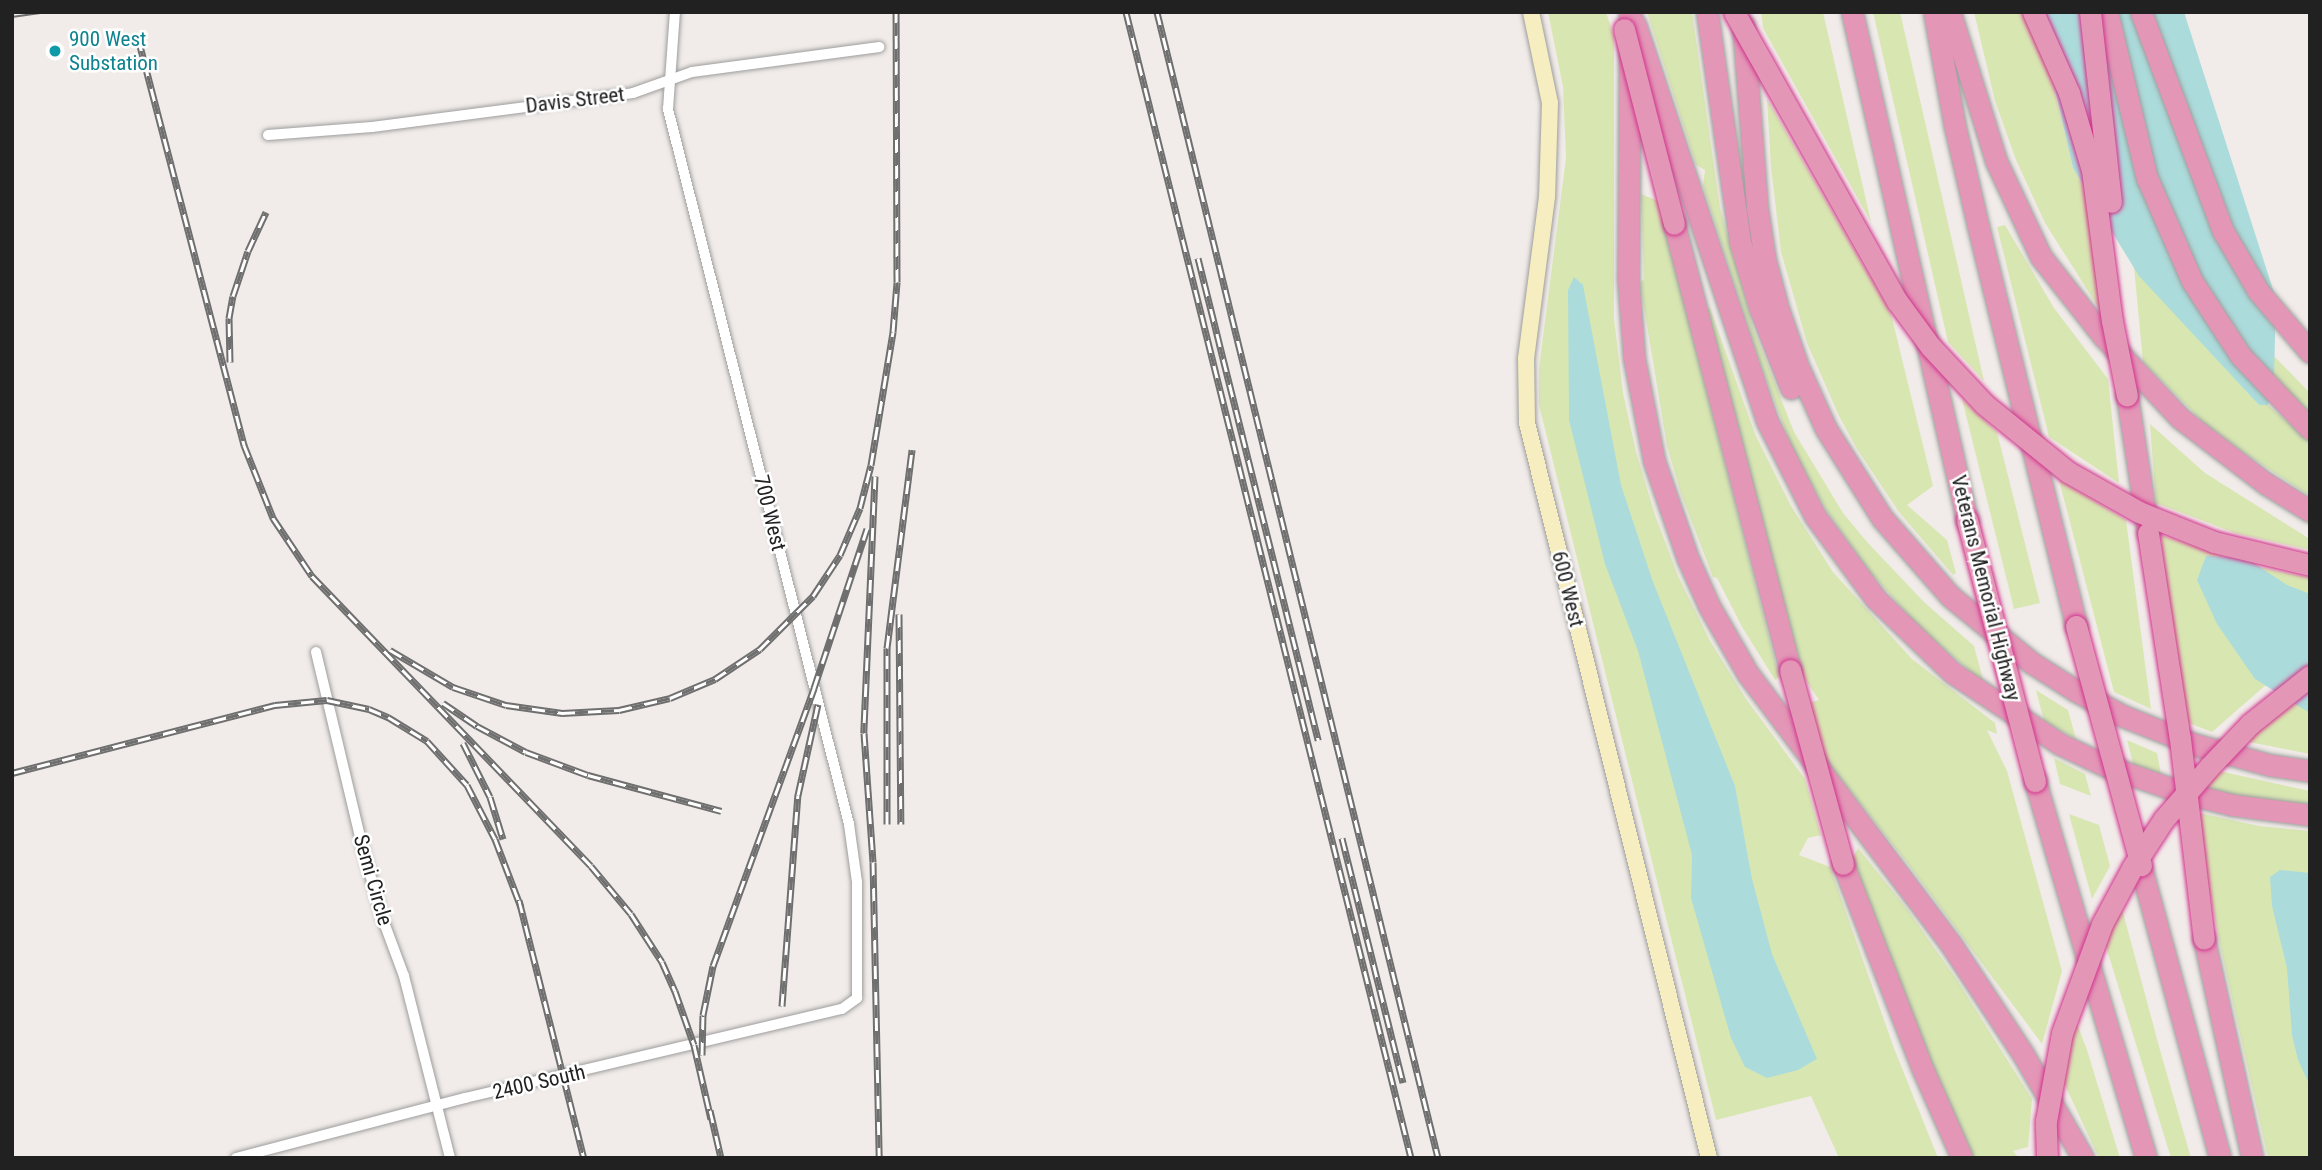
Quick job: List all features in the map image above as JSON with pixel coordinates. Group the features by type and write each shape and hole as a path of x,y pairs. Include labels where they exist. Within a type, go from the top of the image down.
{"highway":[{"path":"1620,12 1790,670 1843,864 1923,1070 1962,1158"},
{"path":"1630,12 1758,397 1790,471 1844,559 1913,637 1975,690 2041,733 2094,760 2206,799 2310,815"},
{"path":"1630,12 1628,249 1633,344 1647,435 1682,546 1709,606 1748,674 1952,946 2023,1054 2083,1158"},
{"path":"1707,12 1740,242 1752,286 1792,390 1832,441 1867,497 1914,558 1950,596 2032,663 2103,706 2165,733 2242,758 2310,771"},
{"path":"1734,12 1890,289 1930,346 1984,404 2068,472 2139,512 2214,542 2310,565"},
{"path":"1742,12 1755,182 1765,260 1790,348 1832,441"},
{"name":"Veterans Memorial Highway","path":"1852,12 1967,520 2035,781 2146,1158"},
{"path":"1934,12 1972,201 2076,626 2220,1158"},
{"path":"1950,12 1996,161 2041,257 2104,337 2180,418 2265,483 2310,511"},
{"path":"2033,12 2069,93 2092,170 2112,321 2127,396 2180,739 2204,939 2252,1158"},
{"path":"2090,12 2124,322 2127,396"},
{"path":"2107,12 2147,178 2192,281 2240,355 2310,429"},
{"path":"2141,12 2224,231 2258,291 2310,352"},
{"path":"2047,1158 2046,1121 2062,1033 2102,925 2126,879 2164,819 2210,766 2250,724 2310,676"}],"street":[{"name":"700 West","path":"675,12 674,43 667,81 668,109 849,824 857,882 857,998 842,1009"},
{"name":"600 West","path":"1531,12 1550,103 1547,197 1526,358 1527,423 1709,1158"},
{"name":"Davis Street","path":"268,135 372,127 633,93 692,72 879,47"},
{"name":"Semi Circle","path":"316,652 363,849 382,917 404,976 450,1158"},
{"name":"2400 South","path":"236,1158 437,1106 842,1009"}],"green space":[{"path":"1548,12 1606,12 1614,36 1614,319 1623,393 1636,452 1655,515 1678,576 1710,641 1746,699 1805,779 1821,835 1808,838 1799,855 1830,867 1894,1048 1938,1158 1839,1158 1811,1096 1716,1120 1539,405 1539,369 1566,158 1563,87"},
{"path":"1647,12 1692,12 1720,208 1754,330 1794,432 1843,513 1868,543 1924,602 1974,646 1984,683 1920,628 1870,572 1826,510 1792,448 1759,359 1703,186 1705,170 1696,165"},
{"path":"1761,12 1823,12 1871,222 1763,28"},
{"path":"1873,12 1900,12 1984,381 1948,342"},
{"path":"1974,12 2023,12 2051,75 2073,168 2085,188 2100,310 2045,223 2016,160 1995,101"},
{"path":"1767,99 1891,314 1933,486 1907,505 1947,540 1956,573 1953,575 1899,512 1857,449 1839,416 1807,343 1781,252 1771,167"},
{"path":"1641,194 1658,201 1779,677 1775,680 1742,627 1717,578 1713,577 1681,494 1667,446 1640,283 1644,279"},
{"path":"2005,225 2054,308 2108,379 2119,483 2049,437 1997,227"},
{"path":"2134,267 2259,405 2268,405 2310,441 2310,496 2240,450 2202,421 2143,362"},
{"path":"1710,308 1755,434 1791,506 1833,572 1912,659 1995,723 1997,734 1987,730 2007,771 2062,971 2042,1044 1911,868 1819,751 1807,703 1819,700 1798,669 1712,335 1707,309"},
{"path":"2273,355 2310,393 2310,415 2274,380"},
{"path":"1962,399 1997,432 2040,603 2014,609"},
{"path":"2150,424 2205,473 2310,539 2310,550 2235,533 2156,503"},
{"path":"2059,480 2126,520 2151,709 2114,692"},
{"path":"2161,535 2245,564 2310,578 2310,653 2267,684 2212,732 2181,720"},
{"path":"2310,687 2310,754 2244,741"},
{"path":"2036,690 2068,710 2076,739 2044,721"},
{"path":"2127,740 2157,753 2161,774 2133,764"},
{"path":"2054,758 2085,774 2091,796 2060,784"},
{"path":"2215,770 2310,791 2310,805 2232,795 2202,786"},
{"path":"2195,812 2259,826 2310,831 2310,1158 2268,1158 2220,945"},
{"path":"2069,814 2099,825 2110,866 2092,899"},
{"path":"1858,848 1907,909 1957,980 2032,1099 2028,1147 2013,1151 2019,1158 1962,1158 1851,862"},
{"path":"2121,905 2191,1158 2171,1158 2104,940"},
{"path":"2076,1021 2120,1158 2099,1158 2063,1081"}],"water":[{"path":"2037,12 2184,12 2276,299 2274,376 2268,405 2259,405 2139,276 2073,168"},
{"path":"1574,277 1583,285 1621,485 1653,582 1735,786 1752,879 1772,954 1817,1059 1798,1070 1767,1078 1745,1067 1731,1038 1691,898 1692,855 1638,651 1605,564 1569,420 1568,290"},
{"path":"2206,556 2246,558 2287,585 2310,594 2310,713 2255,679 2217,624 2197,580"},
{"path":"2280,870 2310,873 2310,1086 2298,1060 2292,1035 2287,968 2272,906 2270,877"}],"tram line":[{"path":"12,17 46,12"}],"railway":[{"path":"390,650 453,687 506,705 562,713 619,710 670,698 715,679 760,649 813,596 840,555 860,508 871,465 893,332 897,282 896,12"},
{"path":"1126,12 1411,1158"},
{"path":"1157,12 1438,1158"},
{"path":"138,38 244,445 273,518 312,576 591,866 631,914 662,962 675,991 694,1045 711,1119"},
{"path":"230,362 229,318 233,296 248,251 266,212"},
{"path":"1198,258 1318,740"},
{"path":"887,824 887,648 912,450"},
{"path":"875,476 864,733 873,862 879,1158"},
{"path":"702,1055 703,1015 713,966 814,688 867,529"},
{"path":"899,614 901,824"},
{"path":"12,773 275,705 327,700 369,709 388,717 427,741 467,785 495,839 521,907"},
{"path":"443,703 477,726 526,752 588,775 721,811"},
{"path":"782,1006 798,795 818,704"},
{"path":"463,743 490,797 503,839"},
{"path":"1342,838 1403,1083"},
{"path":"519,900 584,1158"},
{"path":"710,1110 721,1158"}],"place":[{"name":"900 West Substation","path":"55,51"}]}
